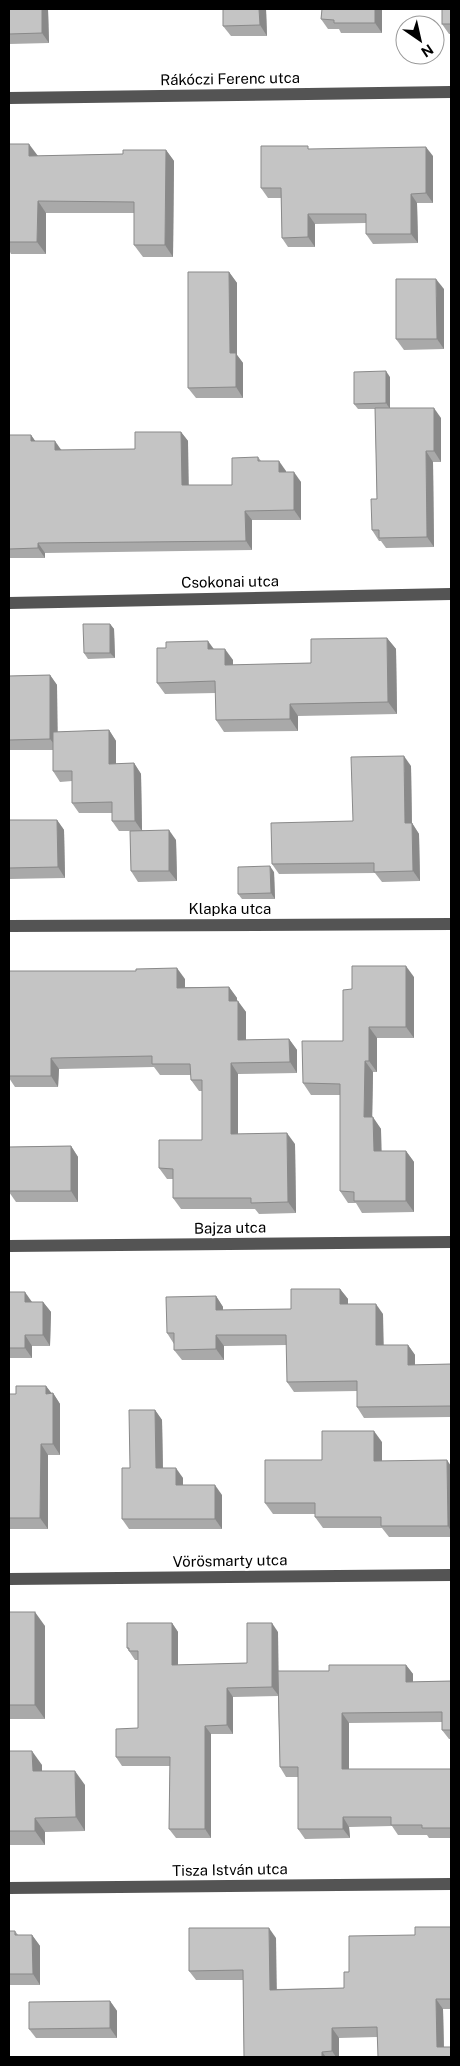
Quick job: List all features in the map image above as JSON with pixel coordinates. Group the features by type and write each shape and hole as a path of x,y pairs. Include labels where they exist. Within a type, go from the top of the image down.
{"street":[{"name":"Rákóczi Ferenc utca","path":"9,98 451,92"},
{"name":"Csokonai utca","path":"9,602 451,594"},
{"name":"Klapka utca","path":"9,926 451,924"},
{"name":"Bajza utca","path":"9,1246 451,1242"},
{"name":"Vörösmarty utca","path":"9,1579 451,1575"},
{"name":"Tisza István utca","path":"9,1888 451,1884"}],"building":[{"path":"9,9 42,9 42,33 9,34"},
{"path":"223,9 259,9 260,25 223,26"},
{"path":"322,9 375,9 375,23 334,23 334,20 321,19"},
{"path":"442,9 451,9 451,24 445,24 445,15 442,15"},
{"path":"9,144 29,144 29,156 123,154 123,150 166,150 165,245 134,245 134,202 38,201 37,242 9,242"},
{"path":"261,146 308,146 308,149 426,147 426,193 411,194 411,234 366,234 366,214 308,214 308,237 282,238 281,188 261,188"},
{"path":"188,272 229,272 230,353 236,353 236,387 188,388"},
{"path":"396,279 436,279 437,339 396,339"},
{"path":"386,371 386,403 354,404 354,372"},
{"path":"375,408 434,408 434,451 426,451 427,537 379,538 379,530 372,530 371,499 377,499"},
{"path":"135,432 181,432 182,485 232,485 232,458 258,457 258,461 279,461 279,472 294,472 294,510 245,511 246,541 38,543 38,548 9,549 9,435 31,435 31,441 55,441 55,450 135,449"},
{"path":"83,624 110,624 110,653 84,653"},
{"path":"387,638 388,702 290,704 290,719 216,720 215,681 157,683 157,648 166,648 166,642 208,641 208,649 225,649 225,665 311,663 311,639"},
{"path":"50,675 50,739 9,740 9,676"},
{"path":"109,730 109,764 134,763 135,821 112,821 112,802 72,803 72,771 53,771 53,732"},
{"path":"404,756 405,823 412,823 413,871 374,872 374,863 272,864 271,823 353,821 351,757"},
{"path":"9,820 57,820 58,867 9,868"},
{"path":"169,830 169,871 131,871 130,831"},
{"path":"270,866 271,893 238,894 238,867"},
{"path":"352,966 406,966 406,1027 369,1027 369,1061 365,1061 364,1117 373,1117 374,1151 406,1151 406,1201 354,1201 354,1192 340,1191 340,1084 303,1083 302,1041 343,1041 343,990 352,989"},
{"path":"177,968 177,988 229,987 229,1001 238,1001 238,1040 289,1039 290,1062 231,1063 231,1134 287,1133 288,1202 251,1203 251,1198 173,1198 173,1169 159,1168 159,1140 202,1140 202,1080 191,1080 190,1064 152,1064 152,1056 51,1058 51,1076 9,1076 9,971 136,971 136,969"},
{"path":"71,1146 71,1191 9,1191 9,1147"},
{"path":"291,1289 340,1289 340,1304 376,1304 376,1345 408,1345 408,1365 451,1364 451,1406 357,1407 357,1381 287,1382 286,1335 216,1335 216,1349 174,1350 174,1333 167,1333 166,1297 216,1296 216,1310 291,1309"},
{"path":"9,1292 25,1292 25,1302 43,1302 43,1335 25,1335 25,1348 9,1348"},
{"path":"16,1386 46,1386 46,1394 53,1393 53,1444 41,1444 40,1518 9,1518 9,1394 16,1394"},
{"path":"129,1410 155,1410 156,1468 176,1468 176,1485 215,1485 215,1519 122,1519 122,1468 130,1468"},
{"path":"322,1431 374,1431 374,1461 447,1460 448,1526 381,1526 381,1517 315,1517 315,1503 265,1503 265,1460 322,1460"},
{"path":"9,1612 35,1612 35,1705 9,1705"},
{"path":"127,1623 172,1623 172,1665 247,1663 247,1623 272,1623 272,1687 227,1688 227,1725 205,1726 205,1829 169,1829 170,1757 116,1757 116,1729 138,1728 138,1651 129,1651 129,1648 127,1648"},
{"path":"329,1665 406,1665 406,1682 451,1681 451,1730 442,1730 442,1712 342,1713 342,1769 451,1769 451,1828 422,1828 422,1825 391,1825 391,1817 343,1817 343,1829 298,1829 298,1767 280,1767 278,1671 329,1671"},
{"path":"9,1751 32,1751 33,1771 75,1771 76,1817 35,1818 35,1831 9,1831"},
{"path":"415,1927 451,1927 451,1999 436,1999 437,2047 451,2047 451,2057 378,2057 377,2027 332,2028 332,2051 322,2052 322,2057 244,2057 243,1970 189,1971 189,1928 269,1928 270,1990 344,1988 344,1972 349,1972 349,1936 415,1935"},
{"path":"9,1931 15,1931 15,1935 32,1935 33,1974 9,1974"},
{"path":"110,2001 110,2028 29,2029 29,2002"}]}
